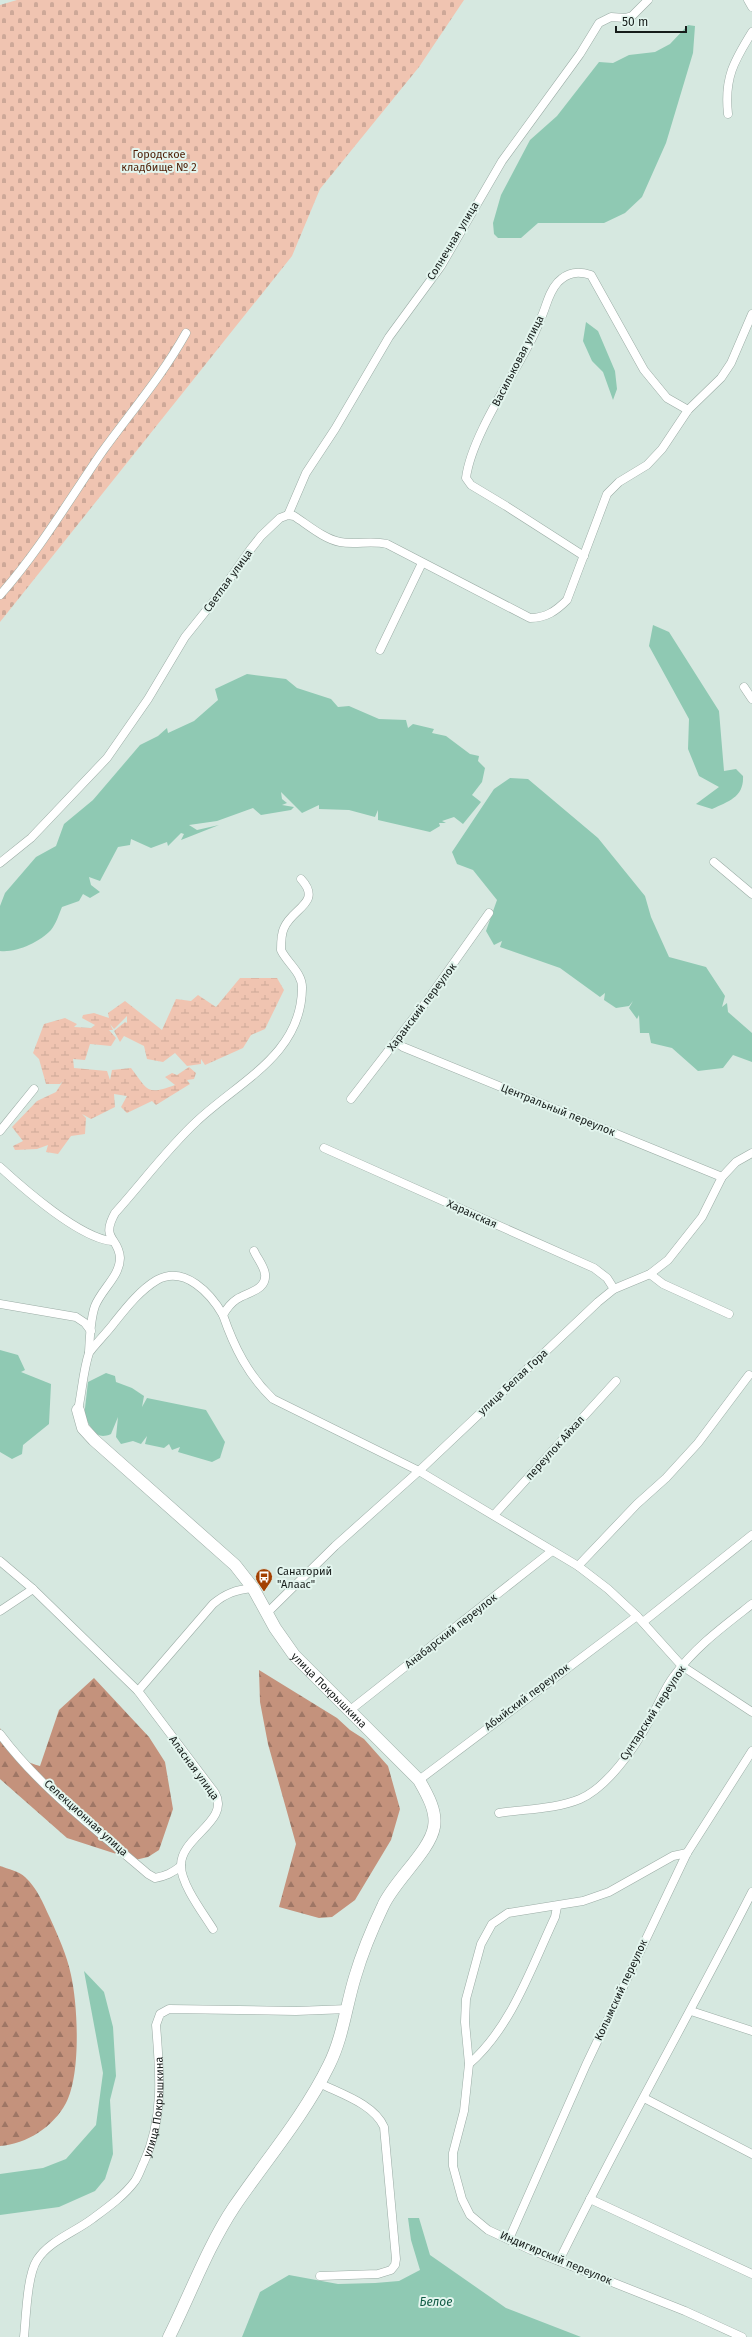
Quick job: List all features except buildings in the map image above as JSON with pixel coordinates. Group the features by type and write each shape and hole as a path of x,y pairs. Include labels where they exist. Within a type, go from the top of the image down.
{"street":[{"name":"Солнечная улица","path":"288,515 306,473 335,429 389,337 441,266 502,161 580,54 599,23 611,17 625,18 632,16 648,0"},
{"path":"748,0 752,8"},
{"path":"728,114 726,100 730,69 752,32"},
{"name":"Васильковая улица","path":"584,556 471,485 466,478 467,468 479,440 505,385 533,336 549,294 558,282 571,273 581,272 591,275 644,370 667,398 688,410"},
{"path":"288,515 294,516 330,539 340,542 375,541 386,544 519,613 530,618 538,618 558,609 567,600 607,494 619,482 647,465 662,449 688,410 721,378 731,363 752,314"},
{"path":"0,595 50,533 104,450 168,364 186,333"},
{"name":"Светлая улица","path":"0,863 31,838 107,758 148,699 185,637 217,597 261,536 280,518 288,515"},
{"path":"380,650 422,563"},
{"path":"744,687 752,699"},
{"path":"714,862 752,894"},
{"path":"78,1410 89,1352 95,1306 118,1269 120,1257 112,1241 109,1224 115,1213 197,1121 260,1071 282,1047 295,1025 303,987 298,973 280,950 284,928 292,915 305,904 309,896 308,887 300,879"},
{"name":"Харанский переулок","path":"351,1099 396,1042 489,913"},
{"name":"Центральный переулок","path":"396,1042 403,1047 722,1177"},
{"path":"0,1131 34,1089"},
{"name":"Харанская","path":"324,1148 594,1268 607,1278 614,1289"},
{"name":"улица Белая Гора","path":"267,1613 335,1546 419,1471 614,1289 650,1274 668,1260 688,1237 702,1216 722,1177 736,1162 752,1153"},
{"path":"0,1167 46,1206 92,1235 112,1241"},
{"path":"223,1315 229,1305 238,1298 258,1289 264,1282 265,1272 254,1251"},
{"path":"650,1274 663,1284 729,1314"},
{"path":"89,1352 146,1288 159,1280 172,1277 188,1279 202,1287 214,1299 223,1315 232,1341 243,1363 261,1388 273,1398 419,1471 578,1566 608,1588 643,1622 682,1666 752,1712"},
{"path":"0,1304 76,1317 85,1323 91,1331"},
{"path":"578,1566 637,1504 666,1478 698,1443 749,1375"},
{"name":"переулок Айхал","path":"494,1515 616,1381"},
{"name":"улица Покрышкина","path":"78,1410 83,1428 94,1440 235,1565 252,1588 294,1655 419,1780 427,1794 433,1812 434,1826 431,1837 384,1904 355,1978 338,2043 319,2083 233,2208 169,2337"},
{"path":"643,1622 752,1535"},
{"name":"Анабарский переулок","path":"349,1711 552,1551"},
{"name":"Аласная улица","path":"0,1561 33,1589 138,1691 219,1800 217,1813 186,1848 181,1866"},
{"path":"138,1691 213,1604 223,1596 234,1591 252,1588"},
{"path":"0,1611 33,1589"},
{"name":"Сунтарский переулок","path":"499,1813 567,1803 581,1799 595,1790 608,1779 634,1746 673,1677 682,1666 721,1628 752,1604"},
{"name":"Абыйский переулок","path":"419,1780 637,1616"},
{"name":"Селекционная улица","path":"0,1734 12,1750 59,1797 148,1874 155,1878 161,1877 171,1874 181,1866"},
{"name":"Колымский переулок","path":"508,2239 590,2058 687,1853 752,1751"},
{"name":"Индигирский переулок","path":"687,1853 673,1856 609,1892 583,1901 557,1907 508,1914 500,1917 492,1924 481,1944 466,2000 465,2022 469,2064 465,2106 453,2153 453,2166 462,2199 470,2215 488,2230 559,2261 685,2310 742,2337"},
{"path":"181,1866 182,1876 212,1929"},
{"path":"559,2261 590,2199 752,1892"},
{"path":"469,2064 496,2036 555,1917 557,1907"},
{"name":"улица Покрышкина","path":"24,2337 30,2275 36,2260 47,2248 92,2220 121,2196 136,2180 148,2153 159,2107 156,2025 160,2014 169,2009 296,2011 348,2009"},
{"path":"691,2010 752,2031"},
{"path":"319,2083 371,2110 382,2122 396,2259 395,2265 385,2273 320,2276"},
{"path":"644,2098 752,2154"},
{"path":"590,2199 752,2274"}],"green space":[{"name":"Городское кладбище № 2","path":"17,0 464,0 419,67 320,189 292,256 0,622 0,5"},
{"path":"240,978 277,978 284,990 265,1029 251,1035 243,1048 205,1065 201,1059 201,1064 187,1066 175,1053 163,1062 147,1059 144,1046 124,1036 120,1042 114,1031 125,1022 127,1023 127,1016 114,1029 110,1024 113,1030 109,1030 116,1038 111,1046 90,1044 85,1060 73,1059 74,1068 107,1071 110,1080 112,1070 131,1068 148,1089 158,1090 175,1085 165,1077 172,1073 177,1075 189,1067 196,1073 194,1079 187,1080 190,1084 156,1105 152,1101 127,1113 121,1107 127,1096 114,1094 115,1107 91,1119 82,1114 86,1118 85,1134 71,1136 58,1154 46,1152 48,1145 37,1149 15,1150 13,1146 23,1141 12,1127 37,1101 56,1092 63,1081 60,1084 46,1084 39,1059 33,1053 44,1024 65,1018 77,1024 74,1027 91,1028 95,1025 82,1018 83,1015 94,1013 109,1018 108,1013 125,1001 162,1030 176,999 191,1001 198,995 216,1007"},
{"path":"259,1670 337,1718 350,1730 364,1739 388,1766 400,1809 391,1840 355,1900 332,1917 319,1918 279,1907 296,1844 268,1744 260,1702"},
{"path":"94,1678 149,1737 165,1762 173,1809 159,1850 148,1857 135,1860 67,1838 0,1779 0,1728 7,1743 14,1753 25,1760 40,1766 59,1710"},
{"path":"0,1866 20,1873 25,1877 33,1886 45,1907 65,1953 71,1975 75,2004 77,2040 74,2076 71,2091 61,2112 47,2127 38,2133 20,2142 0,2146"}],"water":[{"path":"688,25 695,26 693,53 666,143 642,197 625,213 604,223 538,223 521,238 498,238 494,234 493,223 501,195 530,140 557,116 599,62 613,63 629,55 655,52 670,44"},
{"path":"586,322 598,331 615,371 617,389 613,400 603,372 592,361 583,341"},
{"path":"653,625 669,632 719,711 724,771 736,769 743,776 743,783 738,794 730,801 712,809 696,804 719,787 699,776 688,749 689,719 649,646"},
{"path":"247,674 286,679 297,688 331,699 338,707 349,706 379,719 406,720 408,728 413,724 434,729 432,733 446,736 470,754 479,756 478,761 485,768 482,782 472,795 481,802 463,824 454,817 442,821 446,823 439,823 440,826 430,832 378,820 378,810 375,817 349,810 319,809 319,805 302,813 281,792 282,799 287,803 282,805 294,807 291,810 261,815 253,808 217,821 189,825 197,830 219,825 181,840 184,834 181,833 168,846 167,842 151,848 131,839 130,845 118,847 100,881 89,877 91,885 100,892 90,898 83,894 79,901 62,907 51,930 41,939 27,946 13,950 0,951 0,906 5,893 36,857 56,846 64,824 93,800 140,745 158,736 167,728 168,733 194,721 218,700 215,689"},
{"path":"510,778 528,779 598,838 645,896 651,917 669,957 706,967 725,996 722,1007 727,1003 728,1012 752,1033 752,1062 733,1055 723,1068 698,1071 672,1048 651,1043 649,1033 640,1033 639,1015 637,1019 629,1008 633,1001 629,1006 616,1008 604,1000 605,993 600,997 560,968 500,947 502,941 494,945 486,931 497,900 473,870 457,864 452,852 494,789"},
{"path":"0,1350 18,1355 25,1370 21,1372 51,1384 49,1424 23,1445 22,1454 12,1459 0,1452"},
{"path":"106,1373 115,1376 116,1382 132,1388 144,1396 142,1407 147,1398 206,1410 225,1442 220,1458 212,1462 178,1452 180,1447 172,1450 169,1444 164,1448 145,1444 147,1436 141,1444 133,1441 121,1444 116,1437 118,1417 111,1434 106,1436 98,1435 84,1417 88,1382"},
{"path":"84,1971 104,1992 113,2027 116,2076 110,2100 113,2154 105,2179 95,2191 59,2207 0,2215 0,2174 43,2168 66,2159 96,2125 103,2073"},
{"name":"Белое","path":"408,2218 419,2218 430,2255 506,2308 581,2337 242,2337 260,2292 289,2275 338,2284 375,2283 399,2281 420,2270 411,2240"}],"place":[{"name":"Санаторий \"Алаас\"","path":"264,1592"}]}
